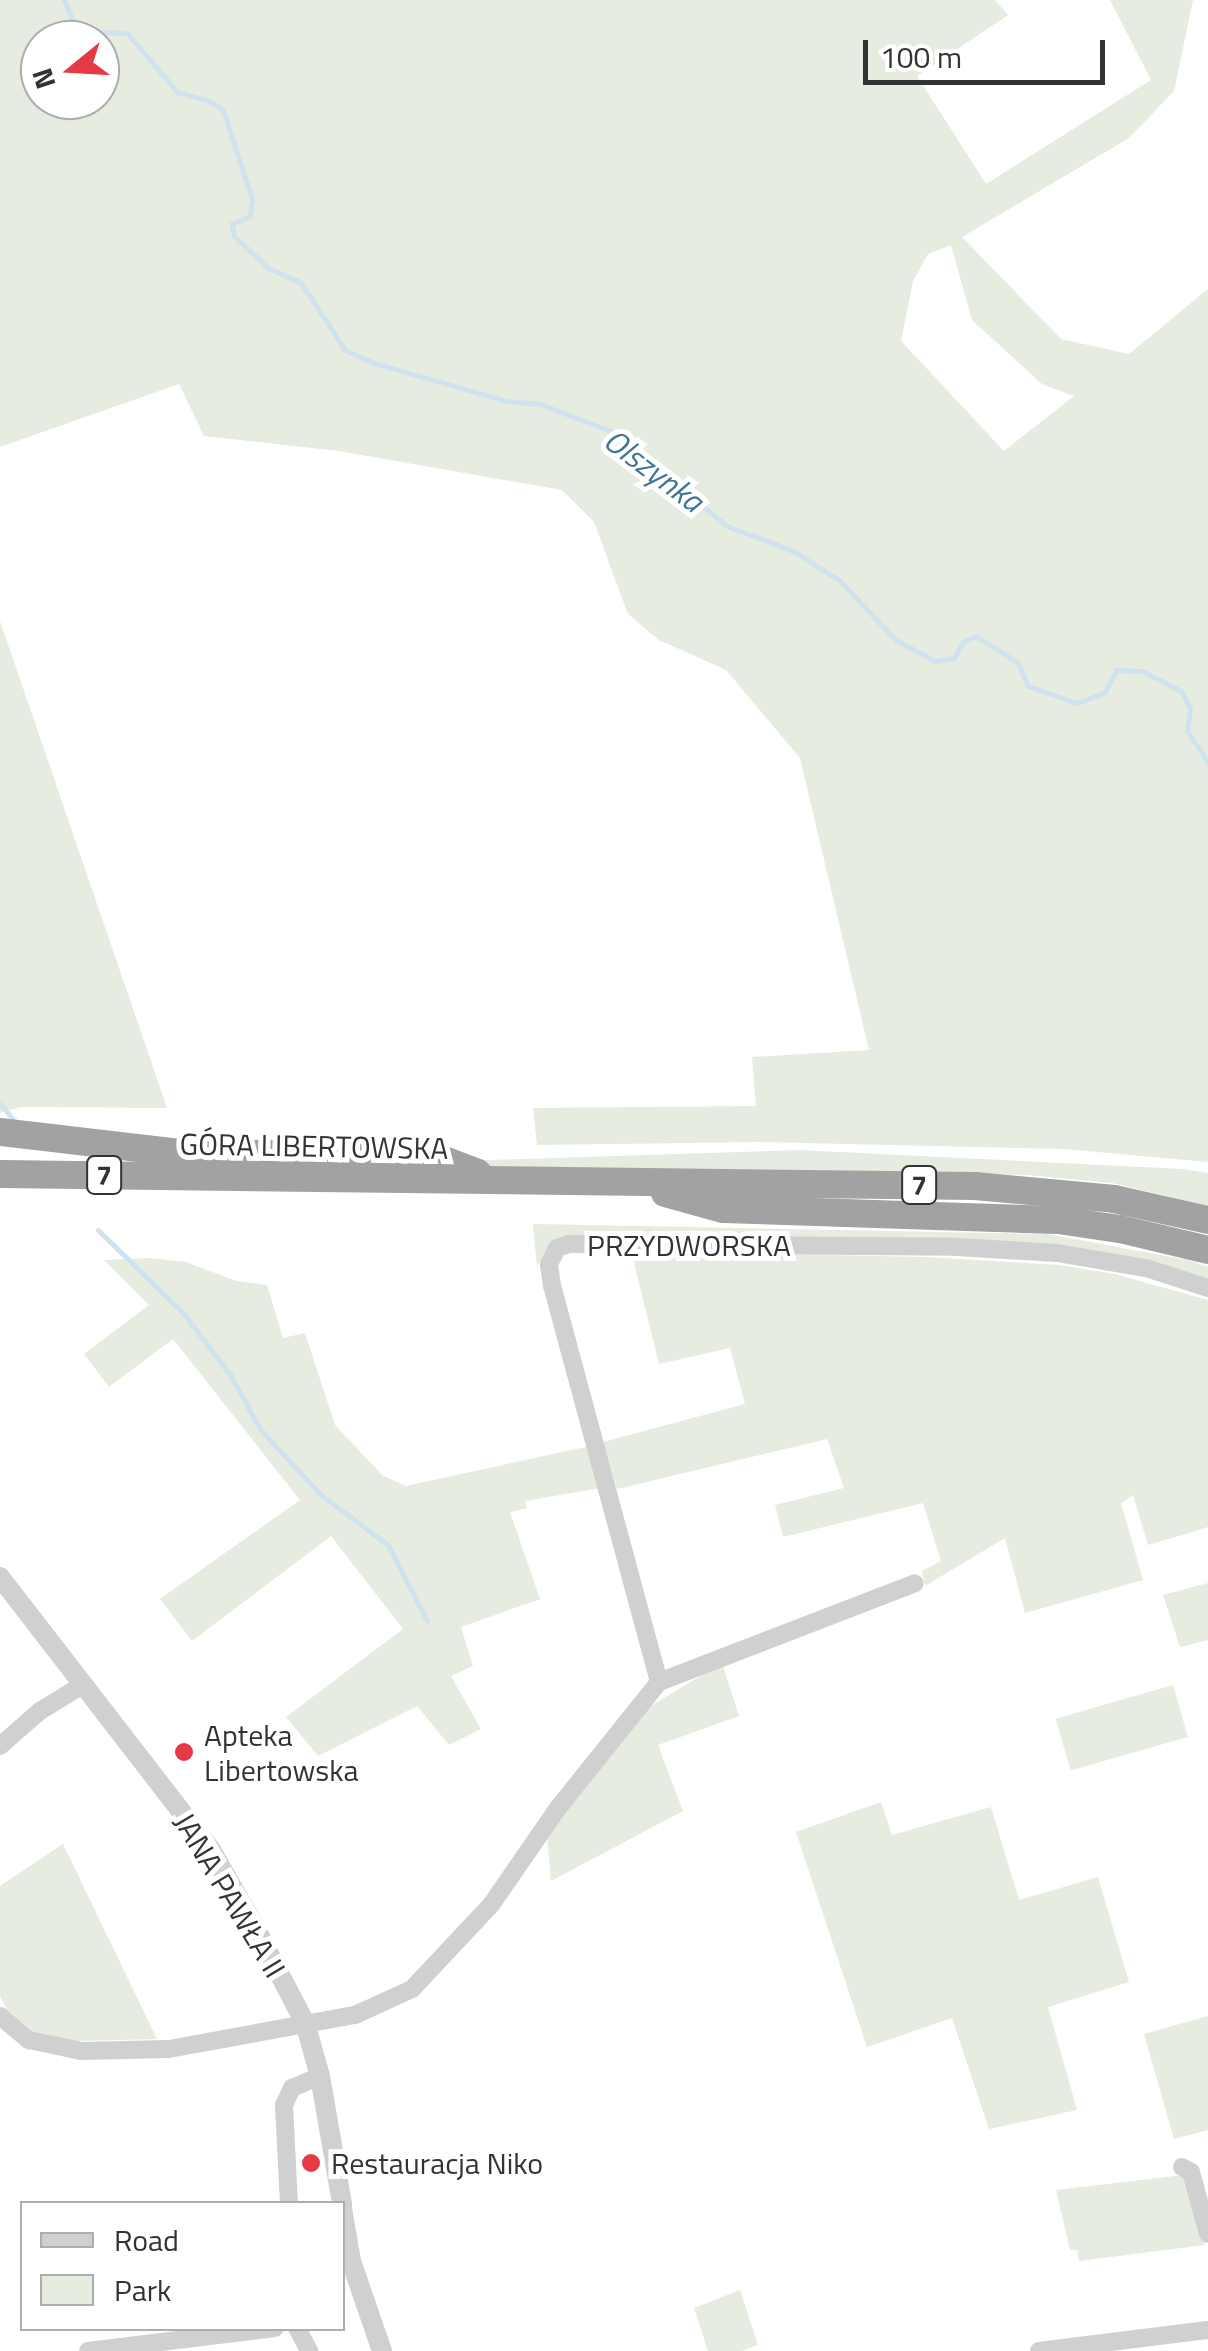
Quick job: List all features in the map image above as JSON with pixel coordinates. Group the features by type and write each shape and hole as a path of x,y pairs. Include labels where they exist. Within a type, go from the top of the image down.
{"highway":[{"name":"7","path":"0,1132 182,1154 431,1155 498,1181"},
{"name":"GÓRA LIBERTOWSKA","path":"0,1174 1022,1189 1114,1199 1208,1220"},
{"name":"GÓRA LIBERTOWSKA","path":"626,1182 723,1209 1033,1218 1120,1229 1208,1250"}],"street":[{"name":"PRZYDWORSKA","path":"658,1682 552,1286 549,1264 557,1248 569,1244 937,1247 1057,1252 1146,1268 1208,1288"},
{"name":"JANA PAWŁA II","path":"0,1577 211,1850 306,2024 320,2076 341,2201"},
{"path":"0,2016 29,2040 81,2051 169,2050 355,2015 412,1989 491,1905 558,1808 658,1682 915,1583"},
{"path":"0,1746 40,1711 82,1686"},
{"path":"289,2201 284,2105 292,2088 320,2076"},
{"path":"1182,2167 1191,2172 1208,2234"},
{"name":"JANA PAWŁA II","path":"345,2220 360,2292 382,2351"},
{"path":"1039,2351 1208,2330"},
{"path":"88,2351 251,2331"}],"green space":[{"path":"0,0 995,0 1008,15 917,76 986,184 1151,80 1110,0 1193,0 1174,91 1129,138 962,237 1061,339 1129,354 1208,289 1208,1162 1064,1149 759,1142 537,1145 533,1108 756,1106 752,1057 869,1050 800,758 726,670 659,640 628,614 594,522 562,490 339,451 204,436 179,384 0,447","holes":["951,245 972,320 1042,384 1074,396 1004,451 901,341 913,281 928,254"]},
{"path":"0,621 167,1108 21,1107 0,1113"},
{"path":"799,1150 1183,1169 1208,1173 1208,1206 1112,1183 1027,1175 401,1165 402,1158 489,1160"},
{"path":"533,1224 1047,1234 1188,1260 1208,1267 1208,1282 1081,1249 565,1237 549,1245 537,1266"},
{"path":"631,1251 925,1257 1058,1265 1115,1274 1208,1300 1208,1527 1148,1545 1133,1495 1121,1503 1143,1580 1025,1613 1005,1538 925,1586 922,1571 941,1561 923,1503 783,1537 775,1505 844,1488 827,1439 617,1489 603,1442 745,1404 730,1348 659,1364"},
{"path":"149,1258 186,1262 236,1281 267,1285 283,1338 305,1333 335,1425 383,1476 406,1486 590,1446 601,1488 525,1501 527,1508 510,1512 540,1599 461,1627 473,1666 451,1676 481,1729 449,1745 417,1706 318,1756 286,1717 403,1629 331,1536 192,1641 160,1599 300,1500 173,1339 109,1387 84,1354 149,1305 104,1260"},
{"path":"1208,1583 1208,1640 1180,1647 1163,1595"},
{"path":"722,1663 739,1716 658,1745 683,1811 551,1881 547,1836 644,1710"},
{"path":"1173,1685 1188,1737 1071,1771 1056,1719"},
{"path":"881,1802 892,1835 991,1807 1019,1900 1098,1877 1129,1982 1048,2007 1077,2110 989,2129 952,2018 867,2047 796,1832"},
{"path":"63,1844 157,2039 75,2041 34,2032 7,2010 0,1996 0,1886"},
{"path":"1208,2016 1208,2130 1174,2139 1144,2034"},
{"path":"1184,2175 1205,2245 1079,2261 1077,2250 1070,2250 1056,2190"},
{"path":"740,2290 758,2345 742,2351 708,2351 694,2308"}],"waterway":[{"name":"Olszynka","path":"64,0 72,19 84,31 127,33 177,92 210,101 223,110 252,199 250,216 232,224 234,236 268,268 301,283 345,350 374,363 507,401 540,404 613,432 727,526 793,551 839,580 896,640 935,661 954,658 963,642 976,636 1018,663 1028,686 1077,703 1105,692 1116,670 1142,671 1181,691 1190,708 1187,731 1208,762"},
{"path":"0,1103 15,1122"},
{"path":"98,1230 184,1314 231,1376 260,1429 321,1495 388,1545 427,1621"}],"place":[{"name":"Apteka Libertowska","path":"184,1752"},
{"name":"Restauracja Niko","path":"311,2163"}]}
